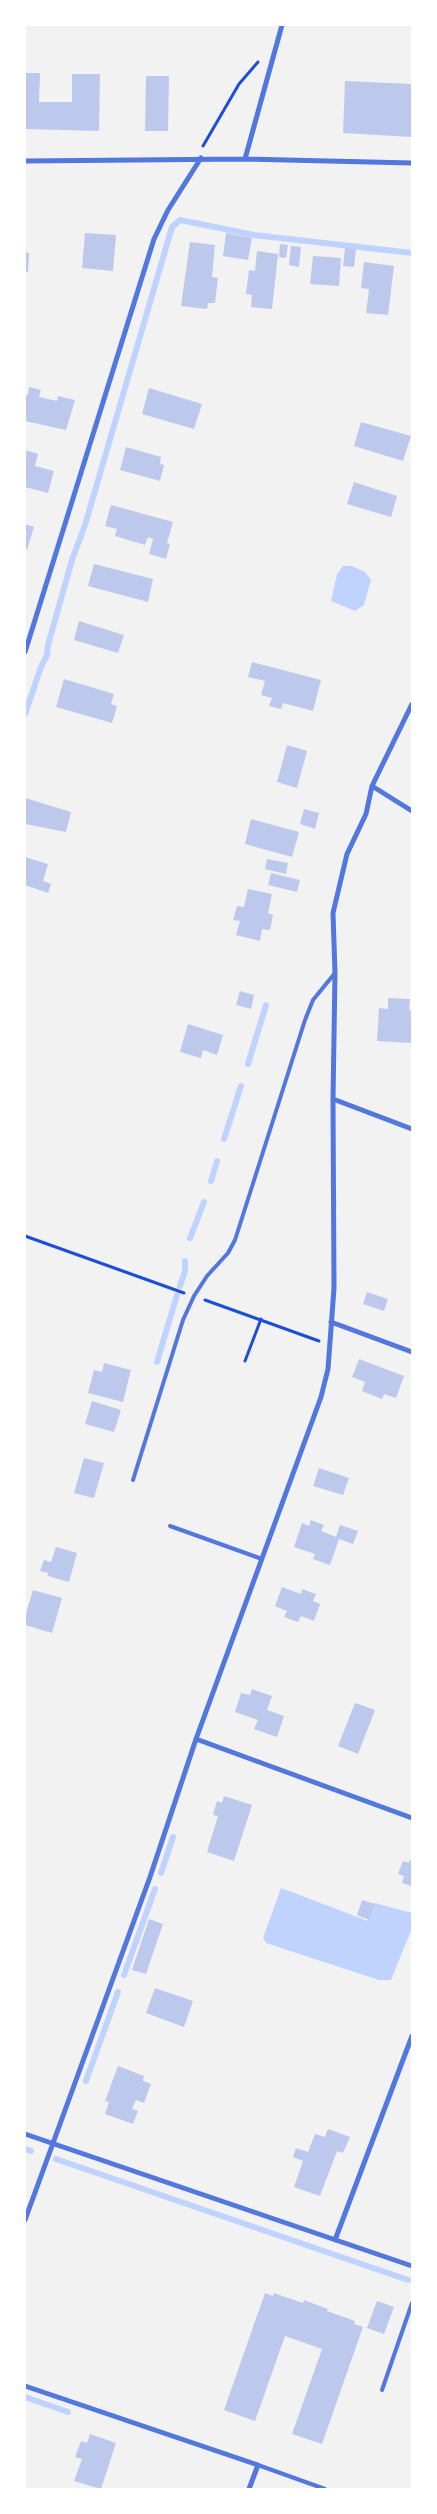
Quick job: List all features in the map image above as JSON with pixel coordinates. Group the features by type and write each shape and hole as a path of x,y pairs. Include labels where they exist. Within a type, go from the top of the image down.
{"street":[{"path":"245,159 282,25"},
{"path":"25,652 154,239 168,210 201,158"},
{"path":"25,161 201,158 412,163"},
{"path":"25,2220 150,1877 196,1739 321,1397 328,1369 334,1288 333,1099 335,973 333,913 347,854 366,814 372,786 412,704"},
{"path":"372,786 412,811"},
{"path":"333,1099 412,1129"},
{"path":"331,1322 412,1352"},
{"path":"196,1739 412,1818"},
{"path":"335,2240 412,2036"},
{"path":"25,2134 412,2266"},
{"path":"25,2386 258,2465 249,2489"}],"lane":[{"path":"134,1480 182,1320 207,1276 228,1253 235,1240 305,1020 313,1000 335,973"},
{"path":"170,1526 262,1559"},
{"path":"382,2390 412,2303"},
{"path":"258,2465 325,2489"}],"path":[{"path":"201,158 204,144 239,84 256,64 275,51"},
{"path":"25,1236 329,1344"},
{"path":"246,1361 261,1319"}],"water":[{"path":"343,566 352,566 365,572 371,580 364,605 355,611 331,601 337,574"},
{"path":"281,1888 368,1921 375,1903 412,1913 412,1928 391,1980 379,1980 266,1943 263,1938"}],"building":[{"path":"25,73 40,73 39,102 72,102 72,74 100,74 99,131 25,129"},
{"path":"146,76 169,76 168,131 145,131"},
{"path":"345,81 412,84 412,137 343,133"},
{"path":"85,233 116,235 113,271 82,268"},
{"path":"226,233 252,238 248,260 223,256"},
{"path":"190,242 215,245 212,277 218,278 215,303 208,303 207,309 181,306"},
{"path":"280,244 288,245 286,258 279,257"},
{"path":"291,246 301,247 299,267 289,265"},
{"path":"345,248 356,249 354,267 343,266"},
{"path":"257,251 278,254 272,309 251,307 252,295 246,294 249,270 255,271"},
{"path":"25,252 29,253 28,272 25,272"},
{"path":"313,256 341,258 339,286 310,284"},
{"path":"364,262 394,266 388,315 366,313 369,289 361,288"},
{"path":"29,387 41,390 39,397 57,401 58,396 75,400 66,430 25,421 25,394 28,395"},
{"path":"149,388 202,404 194,429 142,414"},
{"path":"361,422 411,436 403,461 354,446"},
{"path":"126,447 161,457 160,464 164,465 160,481 120,470"},
{"path":"25,450 38,454 35,466 54,471 48,493 25,487"},
{"path":"354,482 397,496 391,517 347,504"},
{"path":"111,505 173,522 167,543 170,544 166,559 149,554 153,539 148,537 145,545 115,536 117,529 105,526"},
{"path":"25,524 34,527 27,550 25,549"},
{"path":"94,564 153,579 148,602 88,586"},
{"path":"79,621 124,635 118,653 74,640"},
{"path":"252,662 321,680 313,711 283,703 281,709 269,706 272,698 261,695 265,681 248,677"},
{"path":"64,679 114,694 111,704 117,706 112,723 56,707"},
{"path":"287,745 307,751 297,788 277,782"},
{"path":"25,798 71,812 66,832 25,824"},
{"path":"304,809 319,813 315,829 300,824"},
{"path":"251,819 299,832 292,857 245,844"},
{"path":"25,857 48,864 43,881 51,884 48,893 25,885"},
{"path":"267,859 288,863 286,874 265,869"},
{"path":"271,873 300,880 297,892 268,885"},
{"path":"248,889 272,894 268,913 273,915 270,930 262,929 260,941 236,935 240,921 233,920 237,906 244,907"},
{"path":"240,991 254,995 251,1009 236,1005"},
{"path":"388,998 410,999 412,1043 377,1041 379,1008 388,1009"},
{"path":"188,1024 223,1035 217,1055 203,1050 201,1058 180,1052"},
{"path":"367,1292 388,1299 384,1311 363,1304"},
{"path":"359,1359 404,1376 396,1398 384,1394 382,1399 362,1391 365,1382 352,1377"},
{"path":"104,1363 131,1370 123,1402 88,1393 94,1370 102,1372"},
{"path":"92,1401 121,1410 114,1432 85,1424"},
{"path":"84,1458 104,1463 94,1498 74,1493"},
{"path":"319,1468 349,1478 343,1495 313,1486"},
{"path":"311,1520 324,1525 321,1531 336,1537 340,1525 358,1531 353,1544 339,1539 330,1565 313,1559 315,1554 294,1547 302,1523 309,1526"},
{"path":"56,1547 77,1553 69,1582 48,1576 48,1573 40,1571 44,1560 51,1562"},
{"path":"282,1587 301,1594 302,1589 316,1594 313,1601 320,1604 314,1621 301,1616 298,1622 284,1617 287,1611 275,1606"},
{"path":"33,1590 62,1598 52,1633 25,1625 25,1617"},
{"path":"252,1689 272,1696 267,1710 284,1716 277,1737 254,1729 258,1720 235,1712 241,1693 250,1695"},
{"path":"355,1703 375,1710 358,1754 338,1746"},
{"path":"224,1796 252,1805 234,1861 207,1852 218,1816 213,1815 217,1801 222,1803"},
{"path":"409,1860 412,1861 412,1886 402,1883 404,1876 398,1874 403,1861 409,1863"},
{"path":"362,1900 375,1904 369,1920 357,1915"},
{"path":"149,1919 163,1924 146,1974 132,1970"},
{"path":"155,1988 193,2001 184,2027 146,2013"},
{"path":"118,2066 144,2076 143,2081 151,2084 144,2103 136,2100 132,2109 138,2111 133,2124 105,2114 109,2102 105,2101"},
{"path":"328,2129 350,2137 343,2153 337,2151 320,2196 294,2187 303,2161 293,2157 296,2148 308,2152 315,2134 325,2137"},
{"path":"265,2293 273,2296 274,2293 303,2303 304,2300 355,2321 354,2324 363,2327 322,2444 292,2434 322,2349 285,2336 255,2421 224,2410"},
{"path":"377,2301 394,2307 384,2334 367,2328"},
{"path":"90,2434 116,2443 101,2489 74,2481 82,2459 75,2457 81,2441 87,2443"}],"waterway":[{"path":"25,714 47,655 48,645 72,560 85,525 172,227 180,220 254,235 412,253"},
{"path":"248,1064 266,1005"},
{"path":"224,1139 241,1086"},
{"path":"211,1181 217,1161"},
{"path":"190,1238 204,1202"},
{"path":"180,1286 185,1271 185,1261"},
{"path":"157,1362 177,1295"},
{"path":"161,1873 173,1837"},
{"path":"124,1975 155,1889"},
{"path":"86,2081 118,1992"},
{"path":"25,2149 31,2151"},
{"path":"56,2159 408,2280"},
{"path":"25,2397 68,2412"}]}
